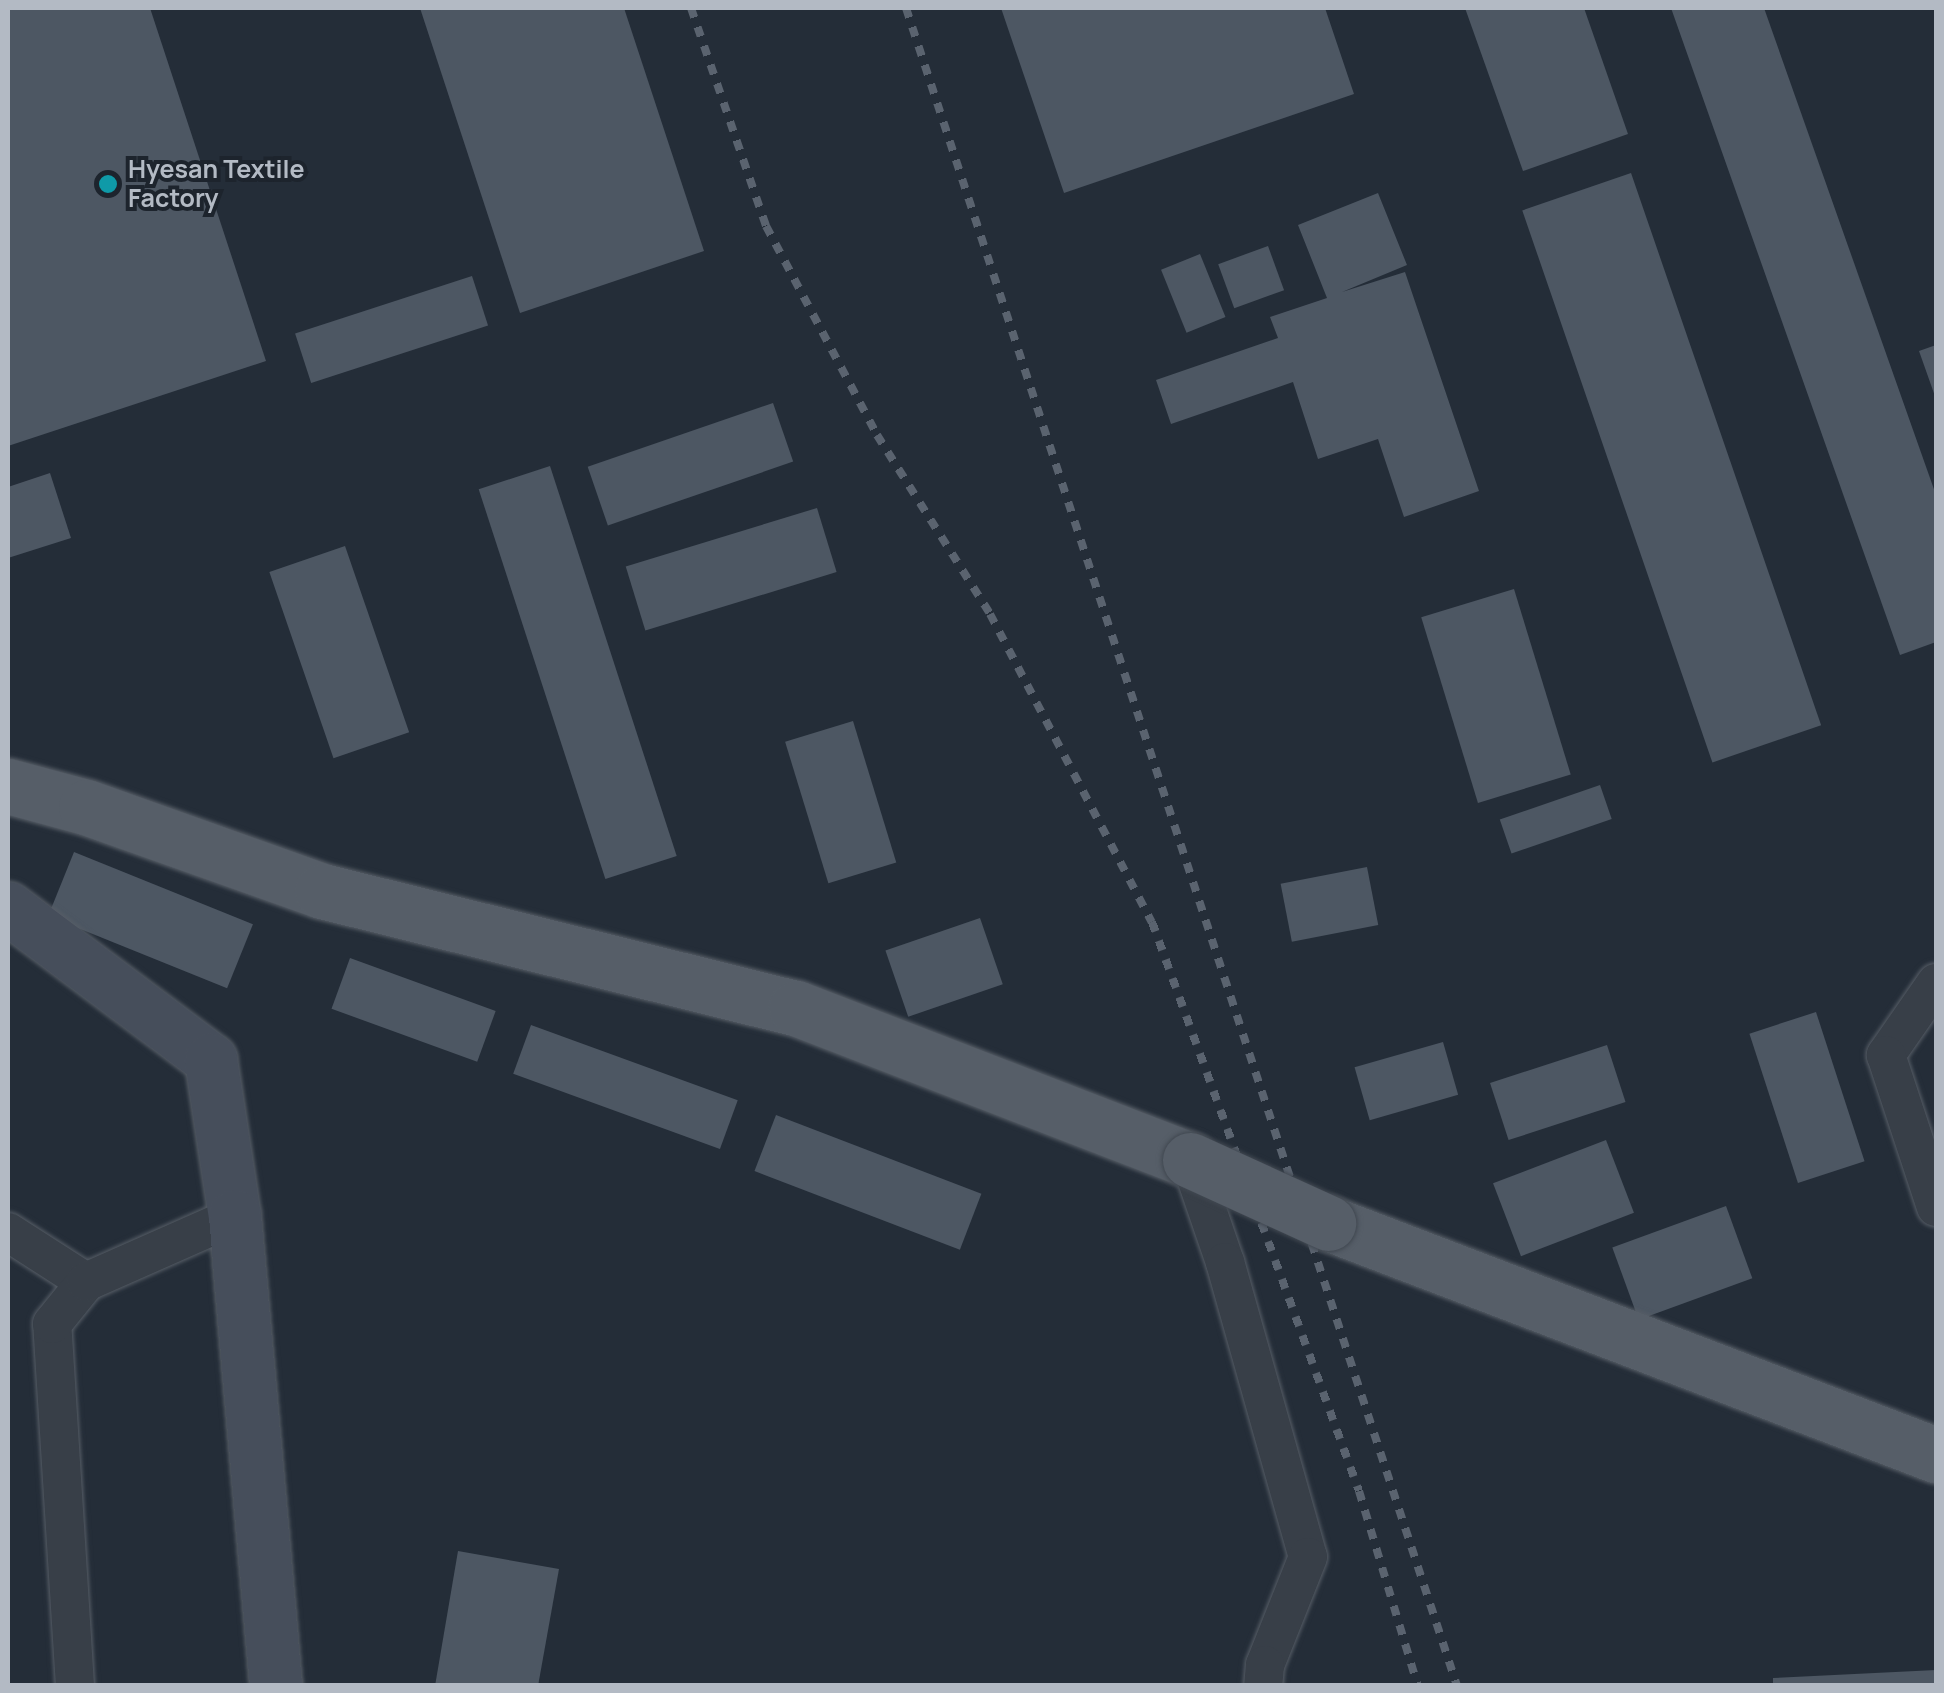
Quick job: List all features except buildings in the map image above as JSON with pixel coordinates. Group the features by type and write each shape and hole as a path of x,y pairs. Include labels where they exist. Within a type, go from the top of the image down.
{"main road":[{"path":"8,786 86,807 322,890 796,1008 1190,1160 1328,1223 1936,1456"},
{"path":"8,908 211,1060 235,1216 276,1686"}],"street":[{"path":"1936,983 1886,1055 1936,1208"},
{"path":"1190,1160 1225,1262 1308,1556 1265,1665 1263,1686"},
{"path":"76,1686 52,1324 86,1282 235,1216"},
{"path":"8,1232 86,1282"}],"railway":[{"path":"691,8 766,226 877,435 990,614 1152,922 1359,1491 1418,1686"},
{"path":"906,8 1457,1686"}],"place":[{"name":"Hyesan Textile Factory","path":"108,184"}]}
